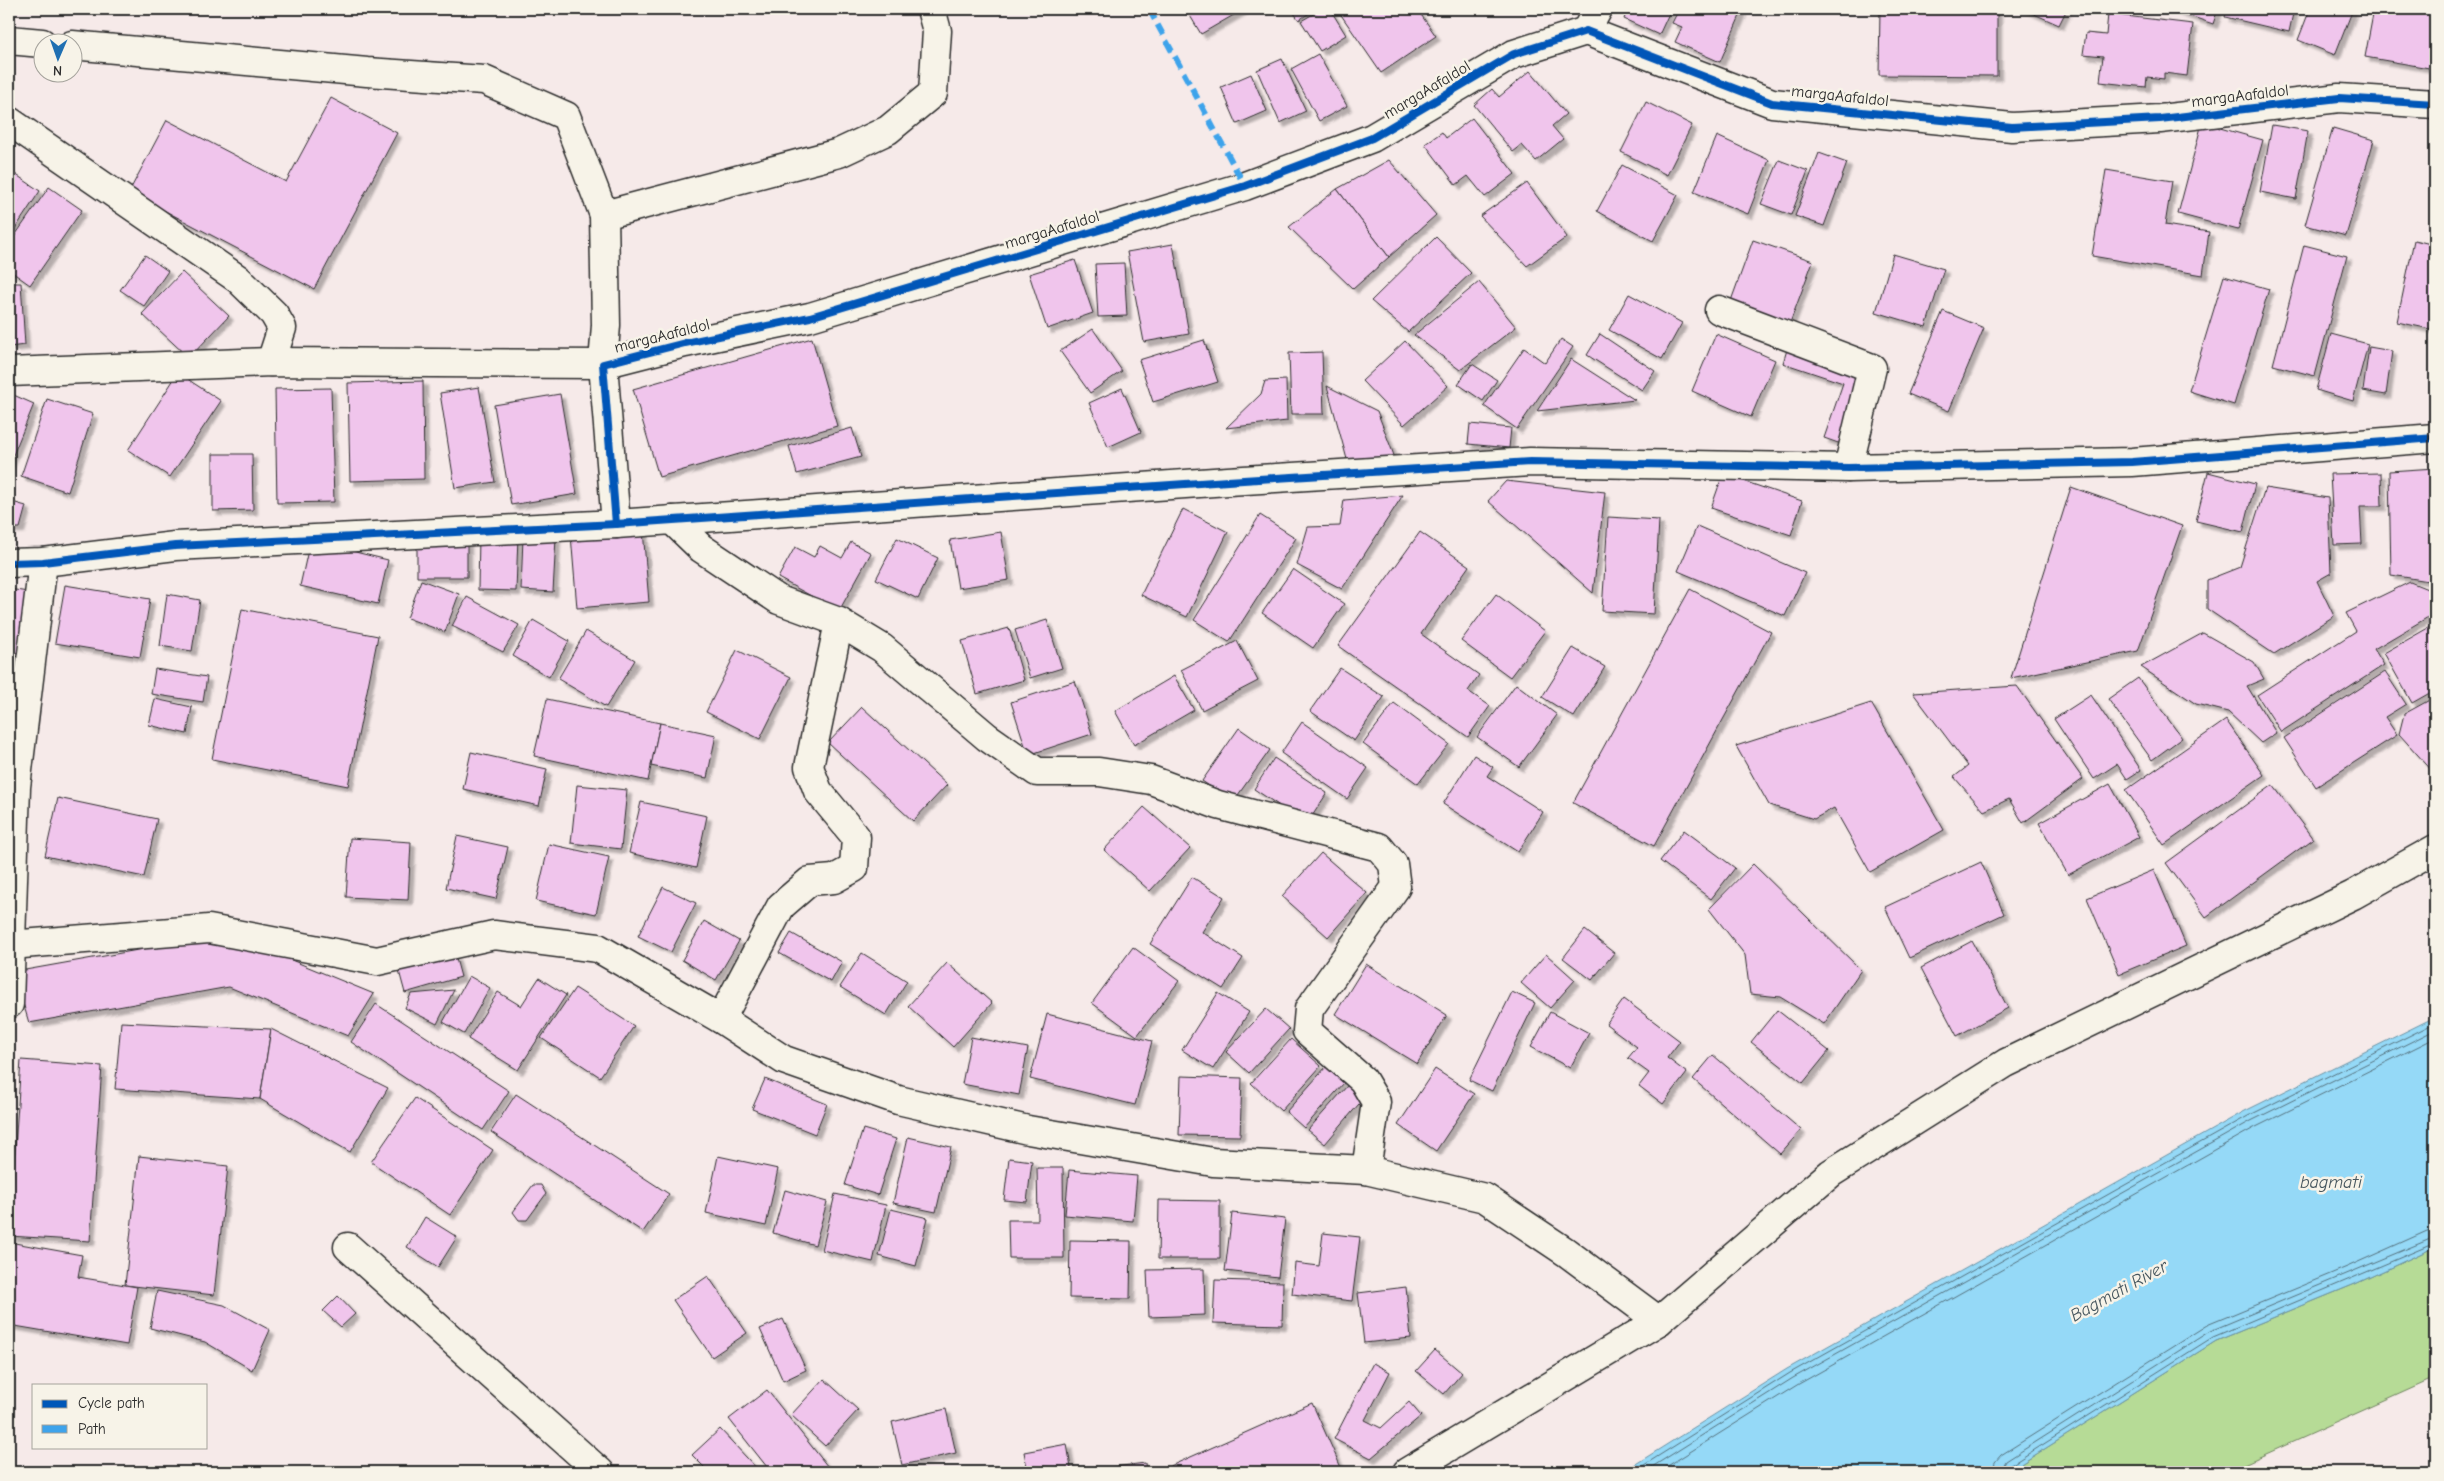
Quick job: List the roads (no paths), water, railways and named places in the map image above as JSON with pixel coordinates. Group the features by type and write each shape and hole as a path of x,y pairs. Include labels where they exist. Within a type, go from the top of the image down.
{"street":[{"path":"604,216 839,153 888,130 933,93 937,32 931,9"},
{"name":"margaAafaldol","path":"616,524 603,364 685,343 810,317 1245,186 1372,138 1514,54 1592,20 1772,103 2012,127 2160,119 2339,98 2435,104"},
{"path":"9,40 32,42"},
{"path":"9,372 271,362 603,364 606,325 604,216 566,116 484,80 367,72 82,46"},
{"path":"9,120 238,279 274,314 282,328 271,362"},
{"path":"1719,310 1872,368 1848,468"},
{"path":"9,563 44,562 175,546 616,524 1228,480 1530,462 1848,468 2132,462 2435,438"},
{"path":"672,520 701,548 779,600 839,622 882,648 987,737 1037,772 1098,772 1151,780 1218,805 1379,847 1394,864 1396,887 1309,1009 1307,1031 1363,1080 1376,1102 1366,1170"},
{"path":"9,1004 16,788 44,562"},
{"path":"721,1020 781,906 810,881 834,880 854,868 856,838 818,791 809,767 839,622"},
{"path":"1407,1472 1659,1321 1831,1173 2006,1063 2353,895 2435,849"},
{"path":"10,945 208,929 377,961 494,935 598,948 721,1020 784,1060 898,1100 1028,1130 1212,1162 1366,1170 1485,1198 1566,1252 1659,1321"},
{"path":"348,1247 600,1472"}],"water":[{"name":"bagmati","path":"2435,1017 2435,1247 2355,1284 2216,1341 2008,1472 1623,1472 1787,1369 2245,1111"}],"water label":[{"name":"Bagmati River","path":"2119,1291"}]}
